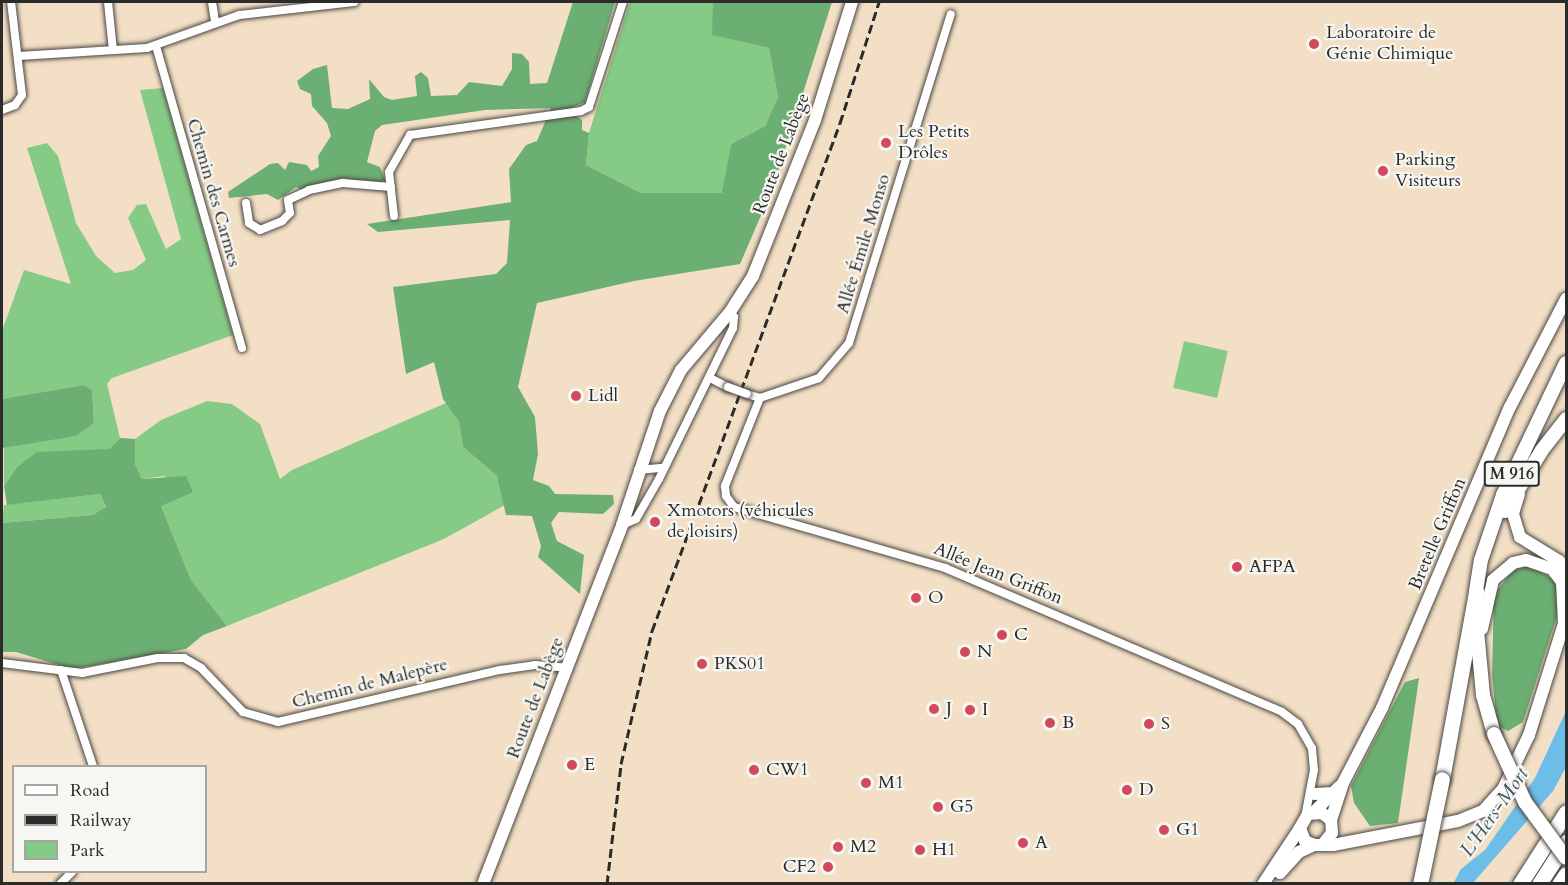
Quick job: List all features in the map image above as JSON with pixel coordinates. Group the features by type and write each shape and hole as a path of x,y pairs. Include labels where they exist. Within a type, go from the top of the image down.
{"highway":[{"name":"M 916","path":"1566,363 1537,418 1493,519 1476,591 1483,694 1494,734 1519,792 1566,858"},
{"name":"M 916","path":"1494,734 1482,629 1487,568 1499,523 1524,480 1566,420"},
{"path":"1420,884 1442,779 1476,591"},
{"path":"1520,884 1566,812"},
{"path":"1539,884 1566,842"},
{"path":"1559,884 1566,874"}],"main road":[{"name":"Route de Labège","path":"483,884 622,525 638,470 681,370 746,291 767,245 815,120 852,2"},
{"name":"Bretelle Griffon","path":"1317,817 1343,783 1382,708 1510,407 1566,299"},
{"path":"1524,480 1513,514 1520,537 1558,561 1566,571"},
{"path":"1317,817 1305,841 1318,844 1364,839 1458,821 1483,811 1492,802 1529,735 1565,621 1562,582 1552,569 1526,560 1513,563 1493,580 1482,629"},
{"name":"Bretelle Griffon","path":"1317,817 1332,793 1343,783"},
{"path":"1314,791 1332,793"},
{"path":"1317,817 1347,834 1364,839"},
{"path":"1271,884 1299,852 1318,844 1332,833 1317,817"},
{"path":"1263,884 1317,817"}],"street":[{"path":"2,110 15,105 22,94 11,2"},
{"path":"108,2 113,50"},
{"path":"212,2 215,22"},
{"path":"19,56 156,46 215,22 239,15 354,2"},
{"path":"394,216 389,172 410,135 581,111 589,106 623,2"},
{"name":"Allée Émile Monso","path":"760,398 819,378 849,343 951,14"},
{"name":"Chemin des Carmes","path":"156,46 242,348"},
{"path":"246,203 249,223 260,231 282,221 290,213 288,200 309,190 343,183 391,187"},
{"name":"Route de Labège","path":"622,525 640,513 710,378 733,328 730,312"},
{"path":"710,378 760,398"},
{"name":"Allée Jean Griffon","path":"760,398 725,486 726,496 734,507 945,568 1282,712 1298,724 1308,737 1314,757 1317,817"},
{"path":"638,470 663,468"},
{"name":"Chemin de Malepère","path":"2,663 89,673 158,658 184,658 201,668 243,712 278,722 500,670 535,665 567,668"},
{"path":"61,670 93,765"},
{"name":"Allée Jean Griffon","path":"1314,791 1317,817"},
{"path":"60,884 71,873"}],"green space":[{"path":"573,2 615,2 585,102 574,107 573,114 582,120 582,130 589,133 586,165 641,193 722,193 731,144 765,126 778,97 769,48 712,35 713,2 832,2 772,190 740,264 634,281 537,303 518,387 535,417 538,454 533,480 549,486 555,494 613,495 614,504 603,514 559,512 551,523 557,541 584,555 580,594 538,557 541,546 532,516 506,515 497,476 463,447 459,422 443,399 434,362 406,374 393,287 496,274 507,263 510,220 378,232 367,224 511,202 509,169 526,145 537,141 551,108 485,110 382,125 375,131 367,162 380,167 385,180 373,185 343,185 309,193 296,187 278,200 267,194 229,198 228,192 270,164 278,163 285,170 289,162 307,165 311,171 319,167 318,156 331,136 327,123 312,106 311,94 300,89 297,81 313,69 327,65 332,108 348,109 370,99 369,79 384,97 392,100 417,96 415,76 421,72 428,78 431,96 457,95 469,82 502,86 512,69 512,53 522,54 529,62 530,84 547,83"},
{"path":"630,2 713,2 713,35 769,48 778,97 765,126 731,144 723,193 641,193 586,165 589,133"},
{"path":"163,88 233,335 112,378 107,384 120,438 109,449 17,467 4,486 4,445 75,436 94,423 92,391 83,385 2,399 2,331 24,270 71,284 27,148 47,143 58,156 76,223 96,256 115,273 133,270 146,260 128,218 137,205 146,204 166,249 181,239 140,90"},
{"path":"1184,341 1228,351 1217,398 1173,388"},
{"path":"83,385 92,390 94,423 76,436 2,448 2,399"},
{"path":"207,401 232,404 260,424 280,479 292,470 446,403 459,422 463,447 497,476 505,505 444,539 227,626 191,580 161,506 165,476 142,479 135,464 135,439 161,420"},
{"path":"120,438 135,439 135,464 142,479 186,476 193,492 161,506 191,580 227,626 203,635 186,649 72,669 16,652 2,652 2,523 93,515 106,507 100,494 7,505 4,486 17,467 37,452 109,449"},
{"path":"100,494 106,508 93,515 2,523 4,505"},
{"path":"1527,565 1553,579 1559,593 1559,610 1523,722 1508,731 1497,726 1492,675 1494,595 1512,571"},
{"path":"1419,678 1398,823 1370,826 1354,803 1351,786 1405,682"}],"water":[{"path":"1566,711 1566,767 1553,791 1473,883 1453,884 1461,869 1485,850 1535,778"}],"railway":[{"path":"607,884 621,764 652,631 840,123 879,2"}],"place":[{"name":"Laboratoire de Génie Chimique","path":"1314,44"},
{"name":"Les Petits Drôles","path":"886,143"},
{"name":"Parking Visiteurs","path":"1383,171"},
{"name":"Lidl","path":"576,396"},
{"name":"Xmotors (véhicules de loisirs)","path":"655,522"},
{"name":"AFPA","path":"1237,567"},
{"name":"O","path":"916,598"},
{"name":"C","path":"1002,635"},
{"name":"N","path":"965,652"},
{"name":"PKS01","path":"702,664"},
{"name":"J","path":"934,709"},
{"name":"I","path":"970,710"},
{"name":"B","path":"1050,723"},
{"name":"S","path":"1149,724"},
{"name":"E","path":"572,765"},
{"name":"CW1","path":"754,770"},
{"name":"M1","path":"866,783"},
{"name":"D","path":"1127,790"},
{"name":"G5","path":"938,807"},
{"name":"G1","path":"1164,830"},
{"name":"A","path":"1023,843"},
{"name":"M2","path":"838,847"},
{"name":"H1","path":"920,850"},
{"name":"CF2","path":"828,867"}],"water label":[{"name":"L'Hers-Mort","path":"1494,812"}]}
